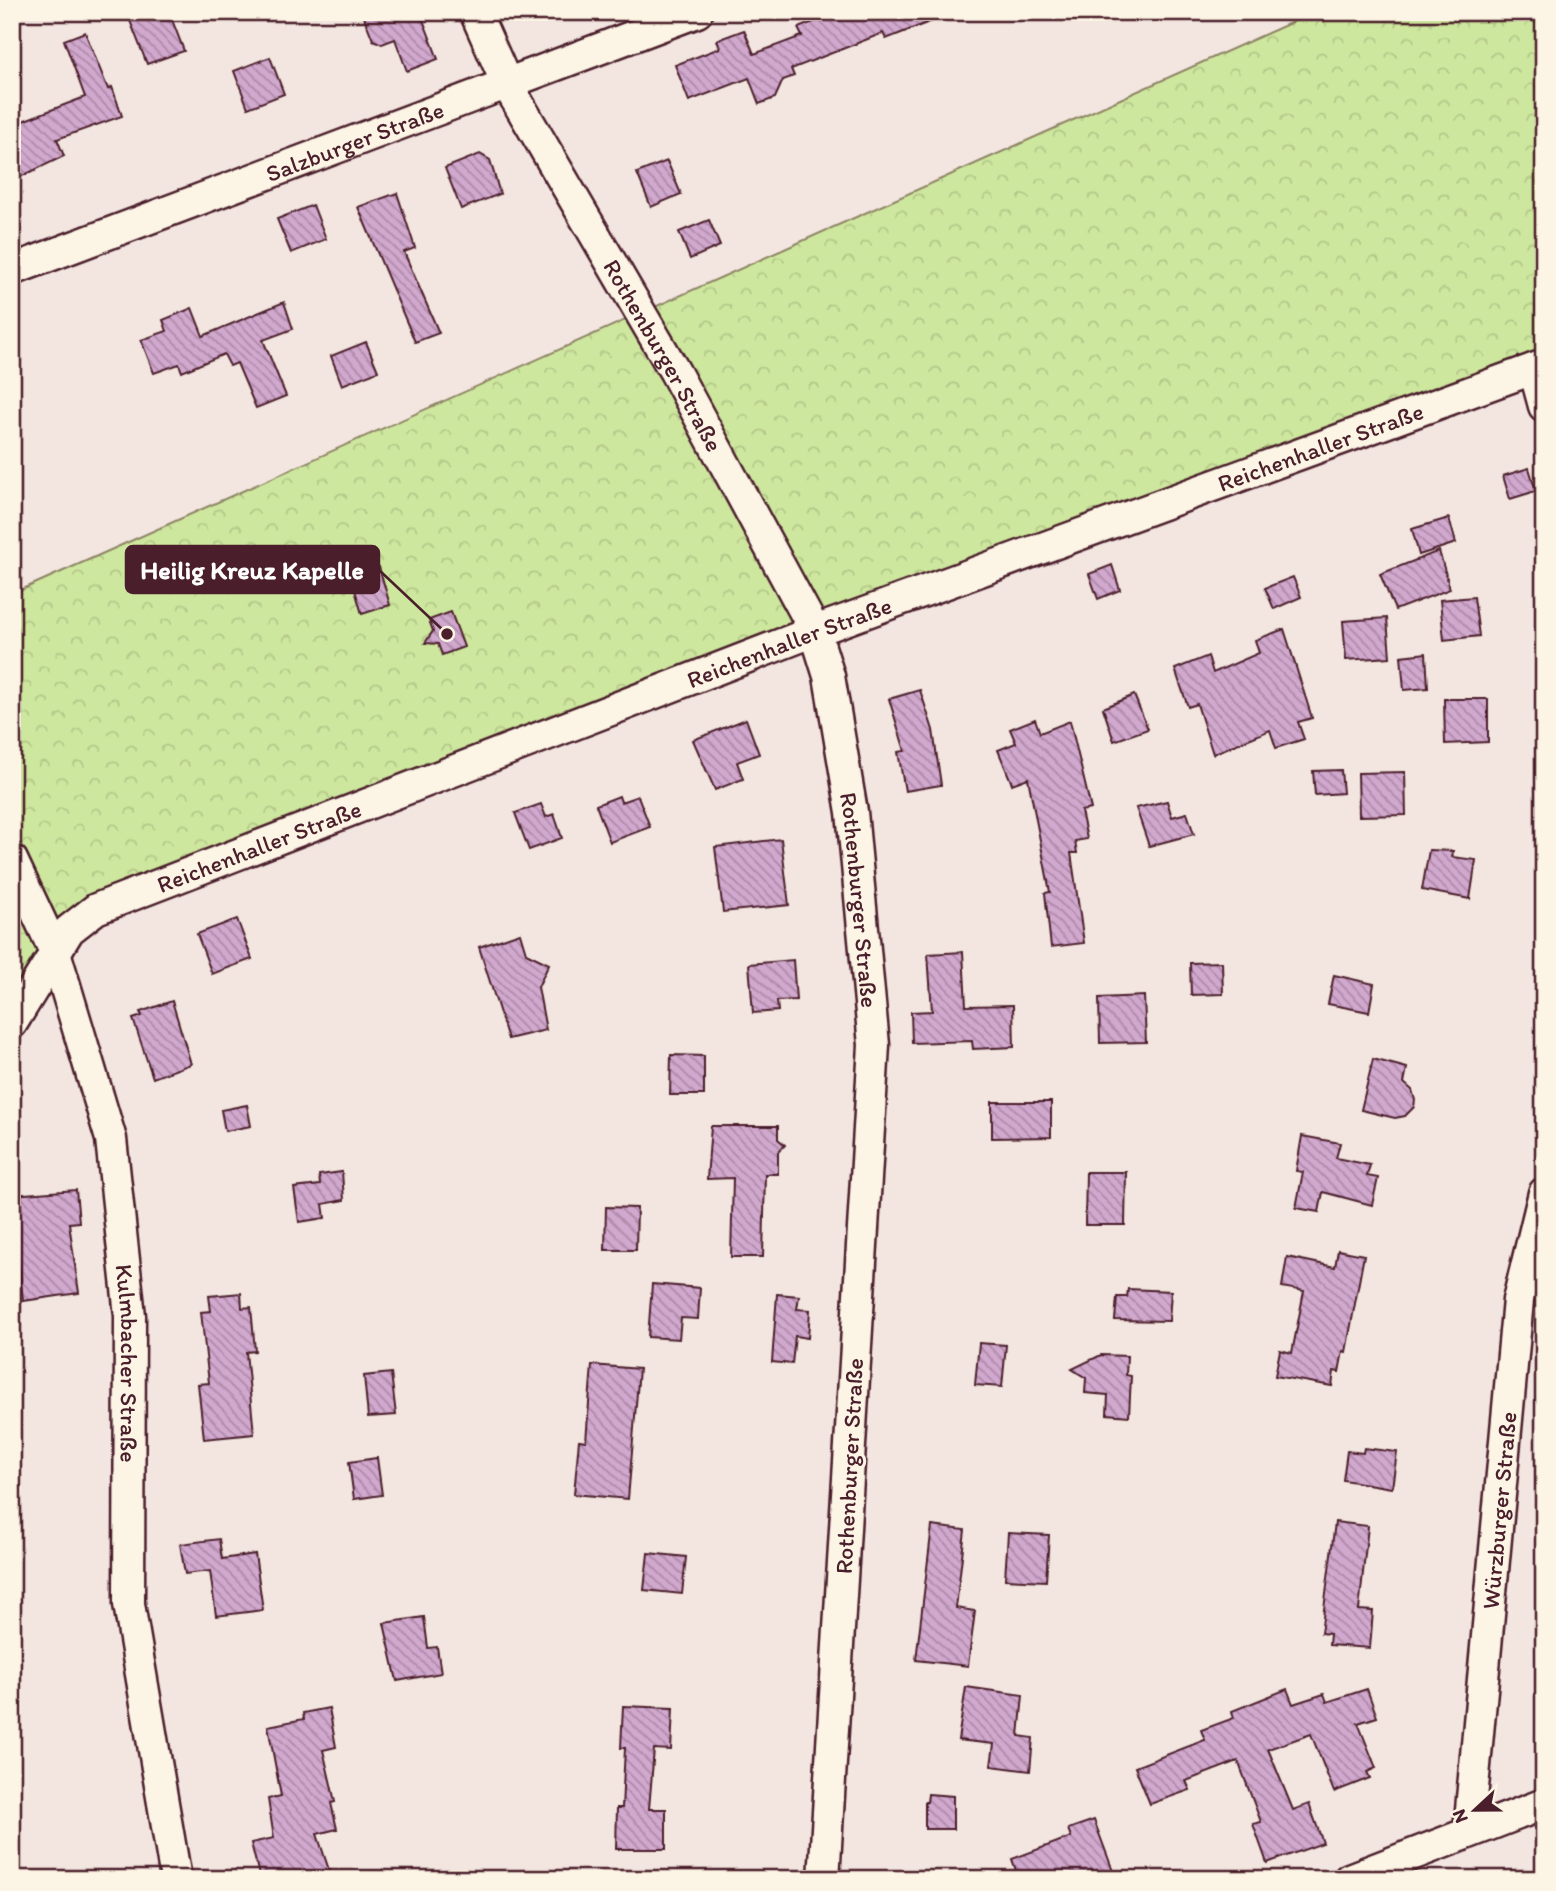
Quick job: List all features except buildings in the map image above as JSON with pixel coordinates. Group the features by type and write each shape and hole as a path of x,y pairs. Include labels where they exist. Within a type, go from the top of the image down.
{"street":[{"name":"Rothenburger Straße","path":"475,12 507,84 675,372 815,631 829,676 852,812 874,1045 824,1879"},
{"name":"Salzburger Straße","path":"12,270 697,12"},
{"name":"Reichenhaller Straße","path":"12,1023 69,930 96,909 623,708 815,631 1539,367"},
{"path":"1539,367 1544,406"},
{"name":"Kulmbacher Straße","path":"12,860 55,952 111,1139 130,1316 129,1604 176,1879"},
{"name":"Würzburger Straße","path":"1469,1831 1518,1300 1544,1194"},
{"path":"1349,1879 1544,1804"}],"green space":[{"path":"1315,12 1544,12 1544,368 98,906 12,1010 12,594"}],"place":[{"name":"Heilig Kreuz Kapelle","path":"447,634"}]}
